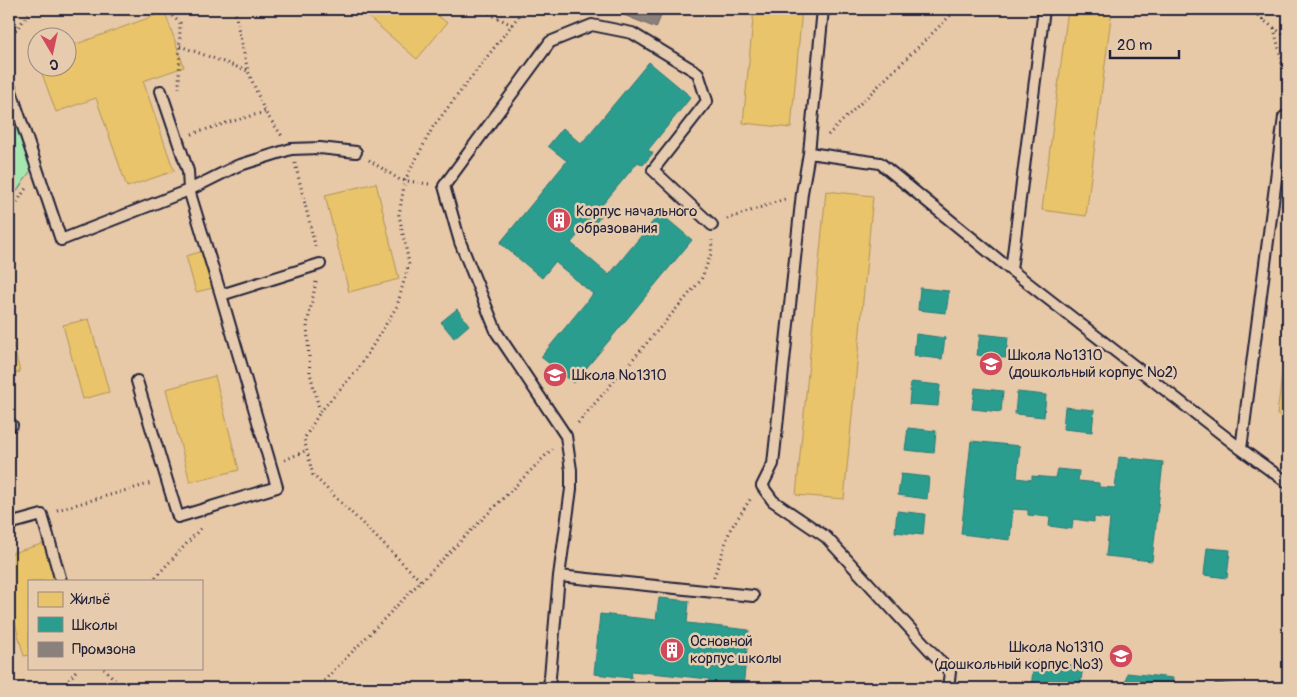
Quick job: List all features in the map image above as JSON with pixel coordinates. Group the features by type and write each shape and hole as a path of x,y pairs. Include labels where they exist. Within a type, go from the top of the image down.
{"lane":[{"path":"823,9 809,153 802,193 773,464 762,486 773,501 826,537 950,672 948,688"},
{"path":"1011,270 1044,9"},
{"path":"548,688 570,489 571,470 566,436 497,333 460,242 444,186 550,42 592,25 632,33 698,73 706,101 653,170 712,224"},
{"path":"9,85 61,240 189,190 237,166 291,149 320,148 356,152"},
{"path":"137,381 178,517 277,487 189,190 188,171 161,92"},
{"path":"1241,449 1284,117"},
{"path":"809,153 880,163 1011,270 1241,449 1288,483"},
{"path":"221,294 320,264"},
{"path":"9,524 42,515 61,580"},
{"path":"560,576 753,596"}],"path":[{"path":"9,38 33,9"},
{"path":"165,9 180,24 179,92"},
{"path":"480,9 512,25"},
{"path":"421,581 314,475 304,439 320,412 359,368 397,306 409,263 399,215 405,180 433,127 524,9"},
{"path":"809,153 957,9"},
{"path":"1250,9 1288,38"},
{"path":"1263,9 1263,20"},
{"path":"1274,28 1284,71 1284,117"},
{"path":"180,46 248,71"},
{"path":"177,139 265,112"},
{"path":"356,152 400,180 444,186"},
{"path":"9,215 38,171"},
{"path":"320,264 307,325 310,373 320,412"},
{"path":"271,466 307,450"},
{"path":"42,515 167,479"},
{"path":"709,591 730,530 753,495 762,486"},
{"path":"153,580 205,524"},
{"path":"63,688 76,670"},
{"path":"106,670 122,688"}],"green space":[{"path":"9,105 31,170 9,203"}],"building: Жильё":[{"path":"359,9 430,9 447,23 417,59"},
{"path":"754,9 802,9 791,128 743,123"},
{"path":"1068,9 1112,9 1086,216 1042,210"},
{"path":"165,12 184,67 143,81 174,171 127,187 96,98 56,112 44,78 78,78 78,43"},
{"path":"376,183 399,279 349,292 325,195"},
{"path":"826,191 873,196 844,499 796,495"},
{"path":"204,251 213,288 196,292 186,256"},
{"path":"89,319 109,392 83,399 63,325"},
{"path":"1288,326 1288,416 1277,415"},
{"path":"9,328 20,372 9,375"},
{"path":"215,376 239,470 190,482 166,389"},
{"path":"45,543 56,580 28,580 28,655 24,656 9,601 9,554"}],"building: Школы":[{"name":"Корпус начального образования","path":"649,62 691,97 648,150 653,153 643,165 638,162 597,211 602,215 591,228 587,224 571,243 609,275 660,213 692,240 574,383 541,357 593,294 555,262 542,278 500,243 567,161 548,146 563,128 581,144"},
{"path":"920,288 949,291 946,313 918,310"},
{"path":"457,309 469,325 454,338 441,322"},
{"path":"916,334 945,338 942,359 914,356"},
{"path":"980,334 1008,337 1006,358 977,355"},
{"path":"911,382 940,385 938,406 909,404"},
{"path":"975,388 1003,391 1001,412 972,409"},
{"path":"1017,392 1046,395 1044,417 1015,414"},
{"path":"1065,407 1094,410 1092,432 1063,429"},
{"path":"908,428 936,431 934,453 905,450"},
{"path":"971,441 1020,446 1017,478 1032,480 1032,476 1055,478 1057,469 1079,471 1078,481 1099,483 1099,487 1115,488 1119,457 1163,462 1152,561 1106,556 1110,519 1094,517 1094,522 1073,519 1072,529 1049,526 1050,517 1028,515 1028,510 1013,509 1010,540 961,534"},
{"path":"901,474 929,477 927,499 898,495"},
{"path":"897,511 925,514 923,535 895,532"},
{"path":"1207,548 1230,550 1227,578 1204,575"},
{"name":"Основной корпус школы","path":"659,598 689,601 687,623 749,630 743,688 708,688 709,679 632,671 631,678 594,674 600,614 656,620"},
{"path":"1034,661 1083,666 1080,688 1031,688"},
{"path":"1127,673 1173,678 1172,688 1125,688"},
{"path":"1215,683 1263,688 1215,688"}],"building: Промзона":[{"path":"609,9 659,9 663,11 656,28"}],"place":[{"name":"Корпус начального образования","path":"559,220"},
{"name":"Школа №1310 (дошкольный корпус №2)","path":"991,364"},
{"name":"Школа №1310","path":"555,375"},
{"name":"Основной корпус школы","path":"672,650"},
{"name":"Школа №1310 (дошкольный корпус №3)","path":"1121,656"}]}
